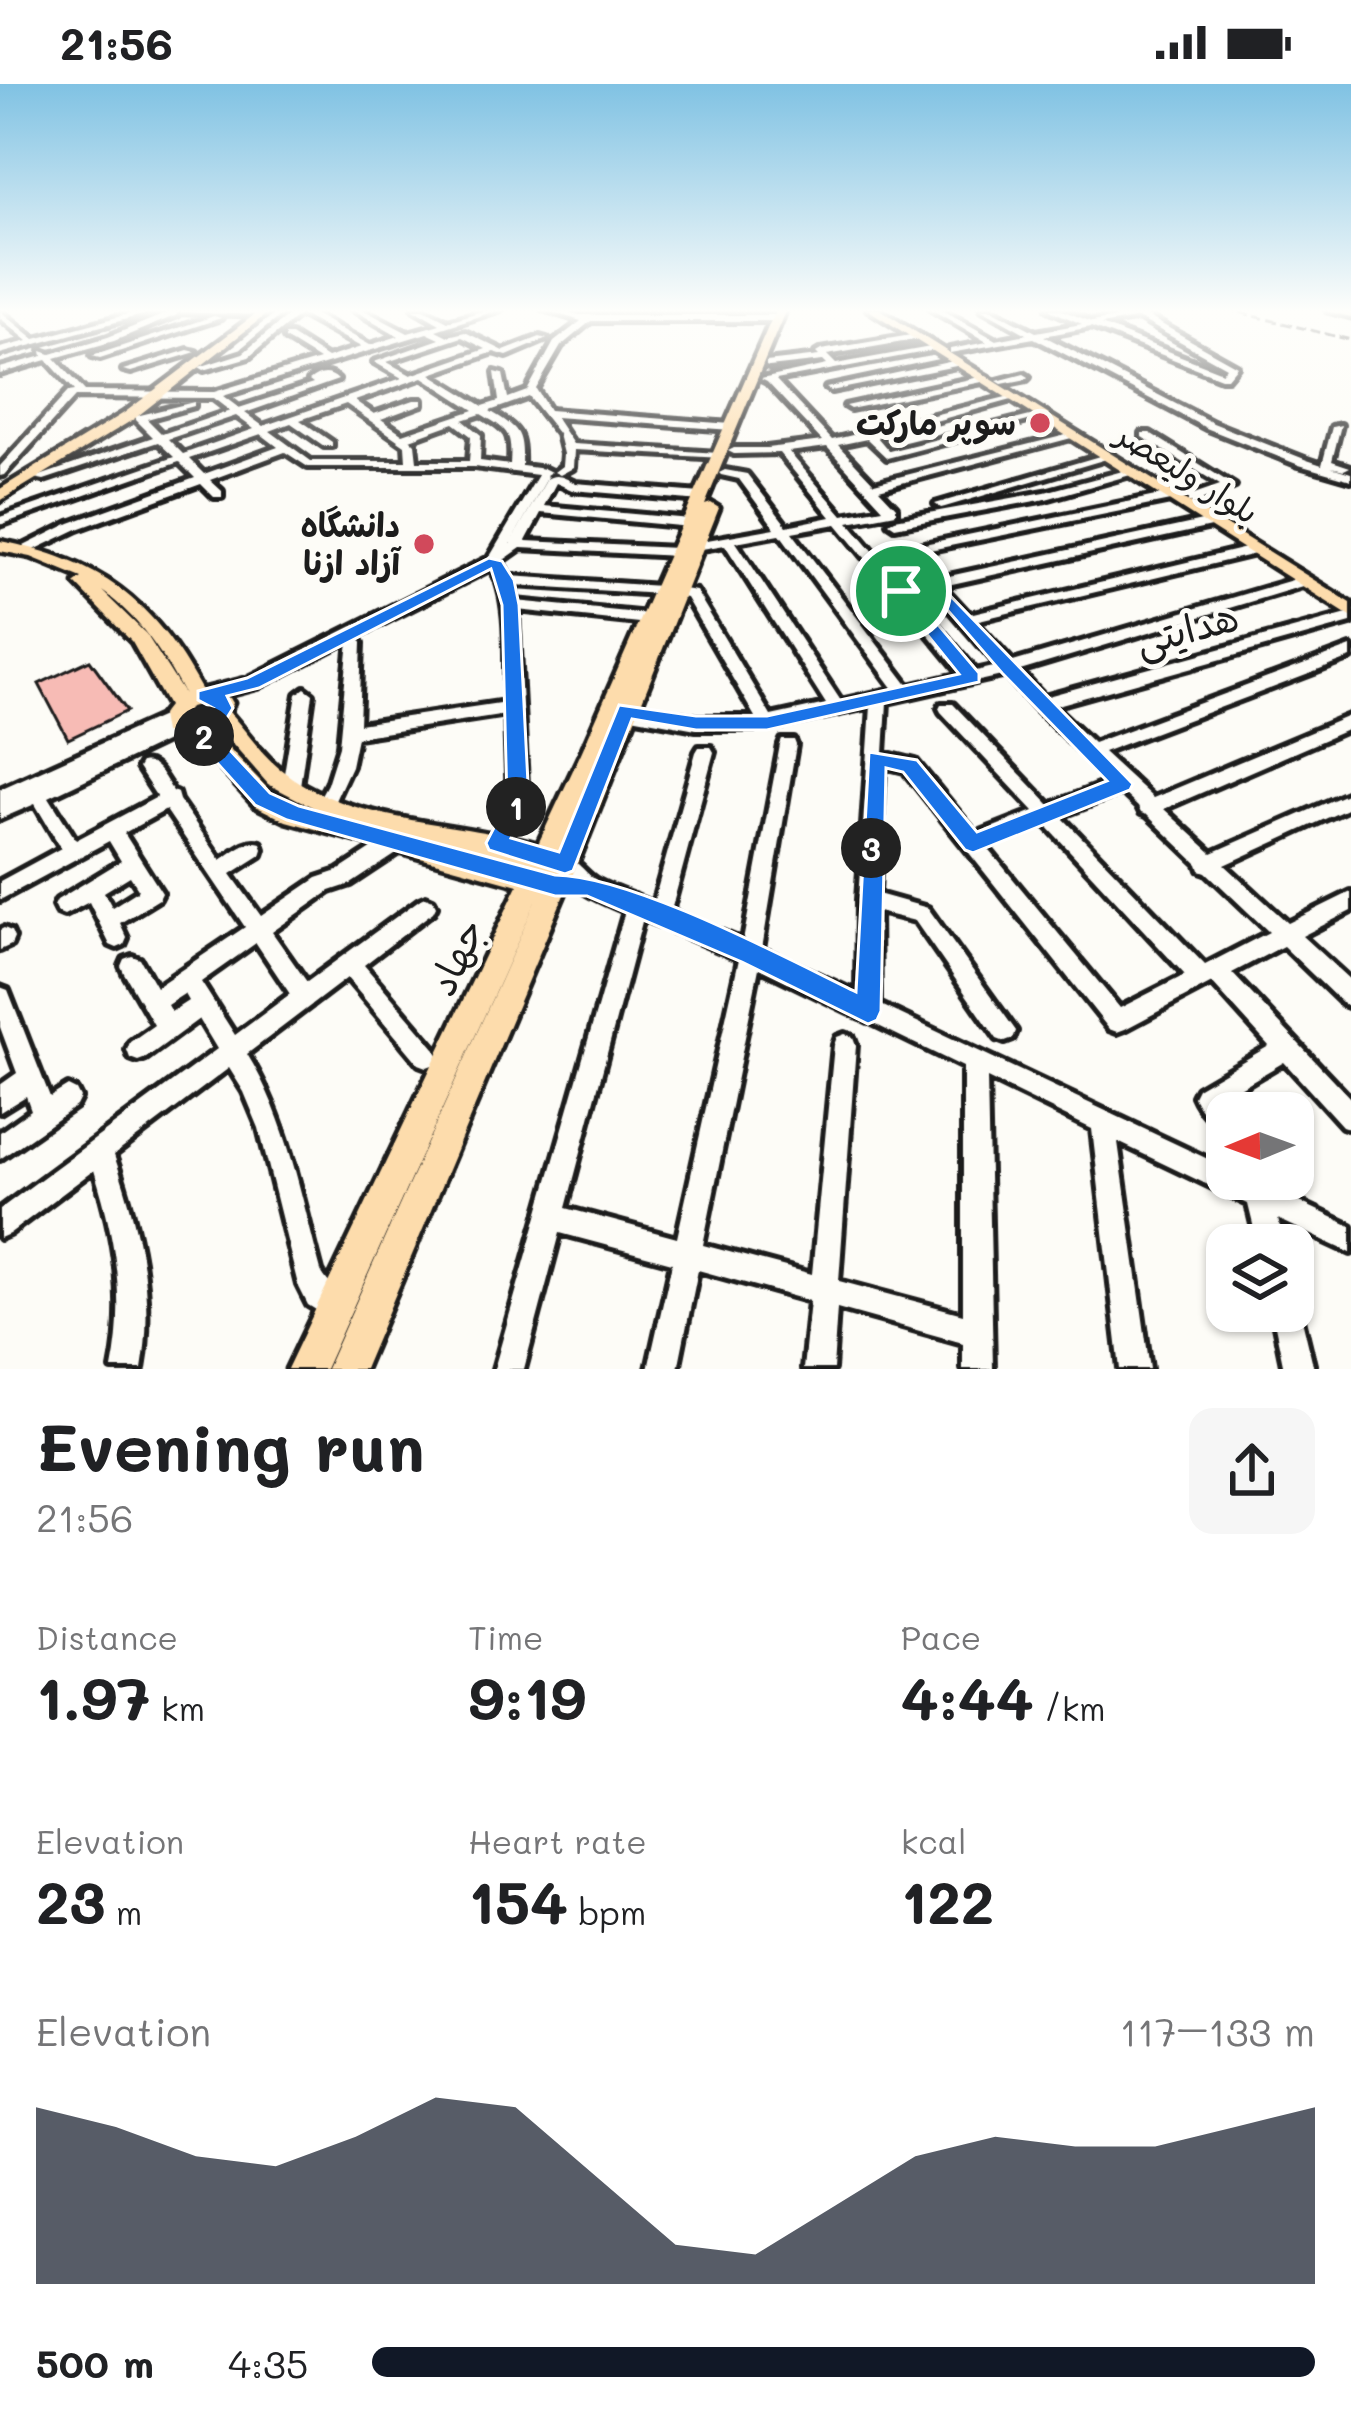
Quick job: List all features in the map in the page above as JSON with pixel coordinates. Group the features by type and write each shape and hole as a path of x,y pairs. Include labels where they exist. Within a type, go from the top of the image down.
{"main road":[{"path":"0,492 187,369"},
{"name":"جهاد","path":"687,540 764,369"},
{"name":"بلوار ولیعصر","path":"973,369 1351,598"},
{"name":"بلوار ولیعصر","path":"992,381 1351,615"},
{"name":"جهاد","path":"306,1369 626,710 700,496 727,452"},
{"path":"0,550 26,549 79,566 126,600 157,633 192,713 291,786 326,802 497,843 548,870"},
{"path":"0,550 72,574 93,590 139,638 262,799 324,825 548,870"},
{"name":"جهاد","path":"345,1369 648,620 669,591"}],"street":[{"path":"59,369 80,392"},
{"path":"108,392 132,374 128,370 132,369"},
{"path":"267,369 277,376"},
{"path":"0,472 31,445 63,400 80,392 215,395 299,369"},
{"path":"398,369 483,408 512,428 517,440 516,467"},
{"path":"0,521 292,420 349,395 363,398 438,369"},
{"path":"0,812 494,561 518,544 539,509 562,451 526,394 531,369"},
{"path":"403,438 526,394 542,369"},
{"path":"763,373 779,369"},
{"path":"763,373 828,369"},
{"path":"831,388 897,369"},
{"path":"1100,369 1207,426 1311,467 1351,473"},
{"path":"40,478 317,383 296,370"},
{"path":"814,371 850,406 887,455 1042,416"},
{"path":"763,373 874,487 894,517"},
{"path":"498,374 503,400"},
{"path":"850,406 1024,377"},
{"path":"0,797 192,713 253,692 474,582 494,561 552,475 567,468 571,447 563,428 526,394"},
{"path":"215,395 308,464 516,467 552,475 572,486 700,496"},
{"path":"349,395 413,448 412,464"},
{"path":"571,447 727,452 780,448 873,433 1014,398"},
{"path":"374,418 418,402"},
{"path":"190,404 140,418 218,494"},
{"path":"549,413 727,452 905,692"},
{"path":"454,418 476,435 474,464"},
{"path":"292,420 328,444"},
{"path":"1337,427 1327,463 1351,473"},
{"path":"1146,435 1229,486 1192,499"},
{"path":"874,487 1073,436"},
{"path":"780,448 972,677"},
{"path":"26,549 74,526 284,449"},
{"path":"894,517 890,517 1107,457"},
{"path":"518,544 730,543 841,522 1025,499 1130,472"},
{"path":"1010,487 1025,499"},
{"path":"873,558 1170,497"},
{"path":"539,509 687,540"},
{"path":"901,591 1211,523"},
{"path":"730,543 837,708"},
{"path":"966,619 1254,550"},
{"path":"494,561 506,580 510,605 518,803 497,843"},
{"path":"506,580 691,594 767,723"},
{"path":"626,710 696,723 767,723 1008,669 1304,581"},
{"path":"934,584 1041,704 1351,996"},
{"path":"510,605 648,620"},
{"name":"هدایتی","path":"1041,704 1351,615"},
{"path":"326,802 337,787 349,732 355,643"},
{"path":"1089,751 1351,652"},
{"path":"291,786 305,694"},
{"path":"868,1011 868,900 879,698"},
{"path":"349,732 514,707"},
{"path":"947,707 1351,1118"},
{"path":"1148,808 1351,721"},
{"path":"663,1369 751,954 788,745"},
{"path":"509,1369 647,912 705,752"},
{"path":"876,758 910,766 1117,1021 1351,901"},
{"path":"148,768 305,997"},
{"path":"973,843 1123,784"},
{"path":"0,891 171,798"},
{"path":"1207,865 1351,799"},
{"path":"44,803 73,852"},
{"path":"92,888 113,928 152,893 113,832"},
{"path":"153,1002 324,884 344,878 397,843"},
{"path":"221,870 254,849"},
{"path":"64,906 134,864"},
{"path":"548,870 751,954 1206,1171"},
{"path":"868,900 921,914 1005,1030"},
{"path":"0,1225 426,907"},
{"path":"349,964 427,1056"},
{"path":"132,966 168,1028"},
{"path":"187,979 271,1128 308,1275 318,1295 334,1307"},
{"path":"0,998 45,1114"},
{"path":"138,1050 202,1004"},
{"path":"818,1369 845,1045"},
{"path":"1211,1092 1287,1048"},
{"path":"975,1061 977,1369"},
{"path":"0,1100 30,1078"},
{"path":"0,1147 68,1098"},
{"path":"1103,1122 1135,1369"},
{"path":"100,1150 123,1220 130,1305 127,1369"},
{"path":"1267,1200 1351,1240"},
{"path":"553,1218 976,1332"},
{"path":"1291,1332 1299,1369"}],"building":[{"path":"90,660 127,711 68,739 39,684"}],"place":[{"name":"سوپر مارکت","path":"1040,423"},
{"name":"دانشگاه آزاد ازنا","path":"424,544"}],"route":[{"path":"494,561 506,580 510,605 518,803 497,843 565,864 626,710 696,723 767,723 972,677 901,591 934,584 1041,704 1123,784 973,843 910,766 876,758 868,1011 751,954 589,886 555,885 294,814 262,799 199,730 215,721 223,708 219,698 205,695 252,683 494,561"}]}
